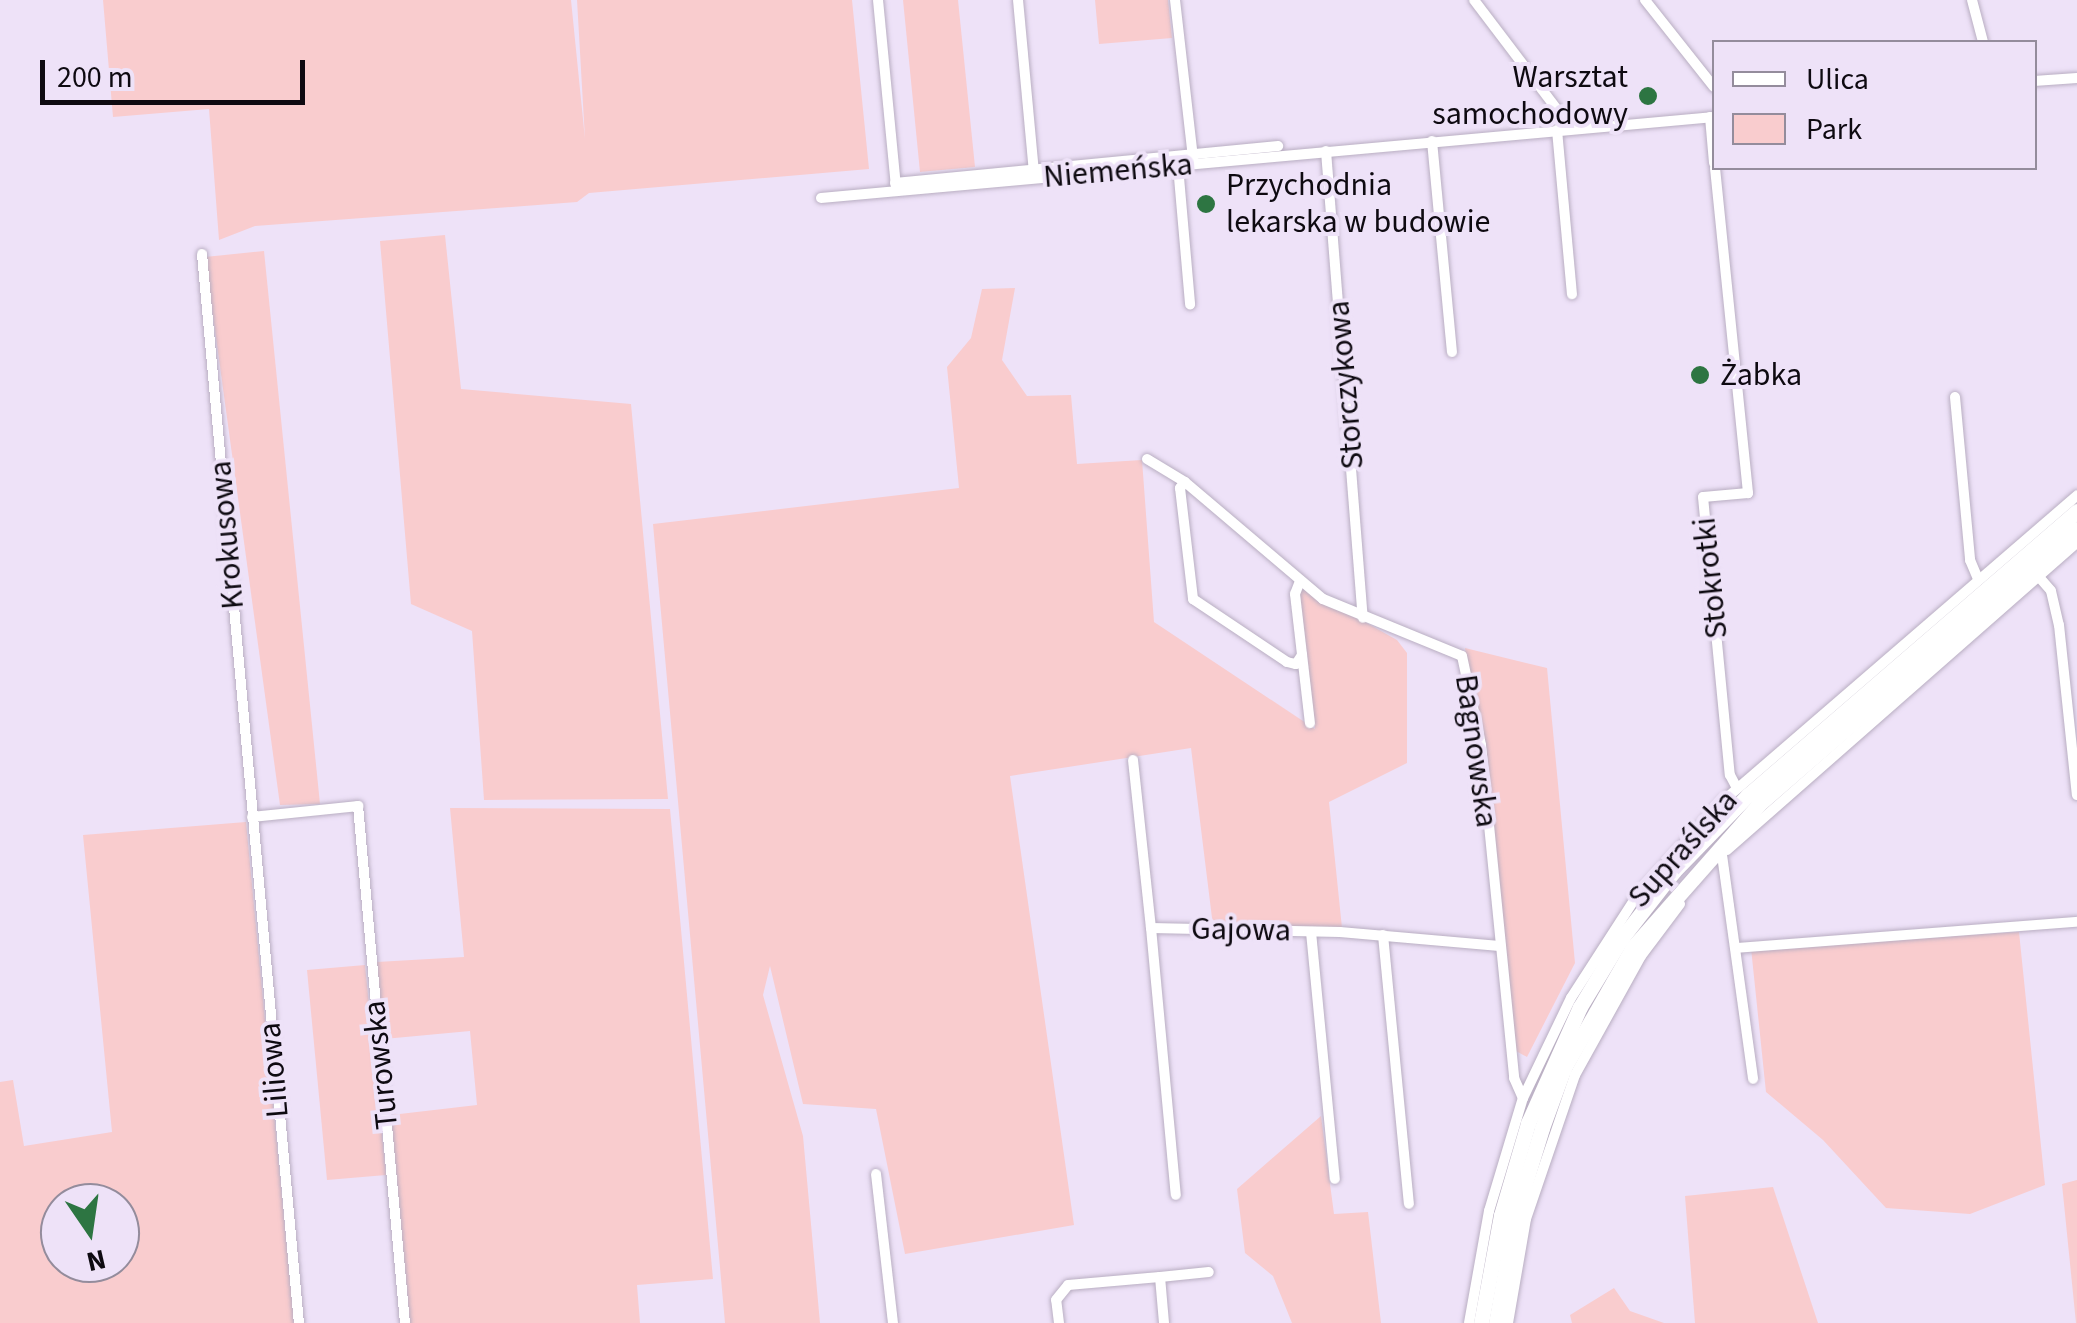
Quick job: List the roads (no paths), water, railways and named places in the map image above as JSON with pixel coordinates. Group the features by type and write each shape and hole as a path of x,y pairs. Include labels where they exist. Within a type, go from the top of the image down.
{"main road":[{"path":"1481,1323 1501,1214 1528,1123 1580,1007 1622,938 1748,795 2077,511"},
{"path":"1496,1323 1516,1216 1542,1128 1571,1054 1633,947 1758,805 2077,529"}],"street":[{"path":"878,0 896,187"},
{"path":"1018,0 1034,174 1193,159 1278,146"},
{"path":"1175,0 1193,159"},
{"path":"1474,0 1572,129"},
{"path":"1645,0 1712,84"},
{"path":"1972,0 1982,40"},
{"path":"2037,81 2077,78"},
{"name":"Niemeńska","path":"820,198 1034,174 1178,166 1193,159 1712,117"},
{"path":"1556,130 1572,294"},
{"path":"1432,141 1452,352"},
{"name":"Storczykowa","path":"1326,151 1363,618"},
{"path":"1178,166 1190,304"},
{"name":"Stokrotki","path":"1716,170 1748,493 1702,498 1730,775 1737,788"},
{"name":"Krokusowa","path":"202,254 252,816"},
{"path":"1955,397 1970,560 1978,579"},
{"name":"Bagnowska","path":"1147,460 1185,482 1300,581 1363,618 1455,648 1469,672 1514,1078 1523,1098"},
{"path":"1185,482 1193,599 1287,662 1296,664 1302,656"},
{"name":"Supraślska","path":"1468,1323 1489,1211 1523,1098 1570,998 1610,934 1662,866 1737,788 2077,495"},
{"name":"Supraślska","path":"1508,1323 1526,1219 1575,1074 1641,956 1722,855 2077,544"},
{"path":"2039,577 2051,591 2059,624 2077,795"},
{"path":"1300,581 1302,656 1310,723"},
{"name":"Gajowa","path":"1133,760 1152,928 1383,935 1499,946"},
{"name":"Turowska","path":"252,816 358,806 405,1323"},
{"name":"Liliowa","path":"252,816 299,1323"},
{"path":"1722,855 1754,1079"},
{"path":"1736,948 2077,922"},
{"path":"1152,928 1176,1195"},
{"path":"1311,932 1335,1179"},
{"path":"1383,935 1410,1204"},
{"path":"876,1174 893,1323"},
{"path":"1058,1323 1056,1300 1068,1285 1209,1272"},
{"path":"1160,1277 1164,1323"}],"place":[{"name":"Warsztat samochodowy","path":"1648,96"},
{"name":"Przychodnia lekarska w budowie","path":"1206,204"},
{"name":"Żabka","path":"1700,375"}]}
